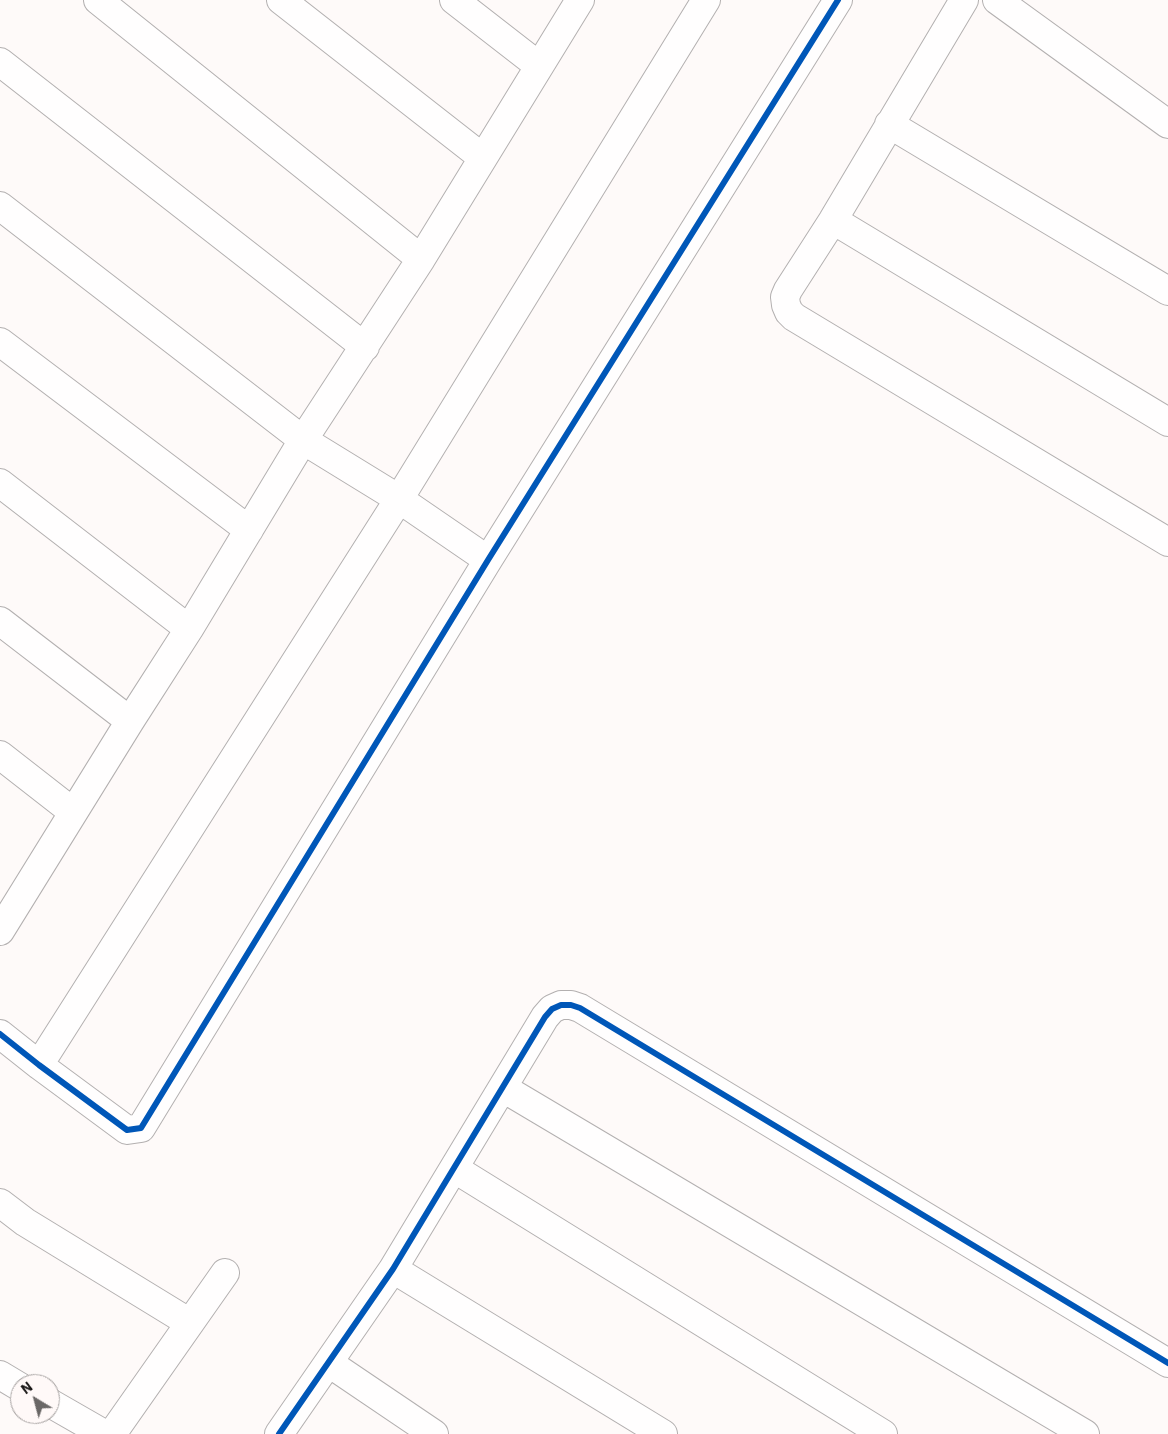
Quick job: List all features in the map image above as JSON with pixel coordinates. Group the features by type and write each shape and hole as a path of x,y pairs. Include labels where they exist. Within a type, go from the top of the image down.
{"street":[{"path":"98,0 421,259"},
{"path":"281,0 483,158"},
{"path":"454,0 539,66"},
{"path":"4,915 73,812 189,629 303,440 421,259 580,0"},
{"path":"39,1065 400,499 706,0"},
{"path":"0,1034 126,1130 140,1128 488,560 838,0"},
{"path":"964,0 833,220 788,290 785,297 786,305 794,317 1168,542"},
{"path":"997,0 1168,124"},
{"path":"0,62 365,347"},
{"path":"889,124 1168,291"},
{"path":"0,206 303,440 400,499 488,560"},
{"path":"833,220 1168,422"},
{"path":"0,342 249,530"},
{"path":"0,483 189,629"},
{"path":"0,621 130,721"},
{"path":"0,755 73,812"},
{"path":"279,1434 393,1269 545,1017 552,1009 561,1005 571,1005 580,1008 1168,1363"},
{"path":"502,1088 1085,1434"},
{"path":"455,1169 883,1434"},
{"path":"0,1203 25,1222 190,1323"},
{"path":"393,1269 663,1434"},
{"path":"112,1434 225,1273"},
{"path":"328,1362 434,1434"},
{"path":"60,1409 104,1434"}],"cycle path":[{"path":"0,1034 127,1130 141,1128 488,560 838,0"},
{"path":"279,1434 393,1269 545,1017 552,1009 561,1005 571,1005 580,1008 1168,1363"}]}
